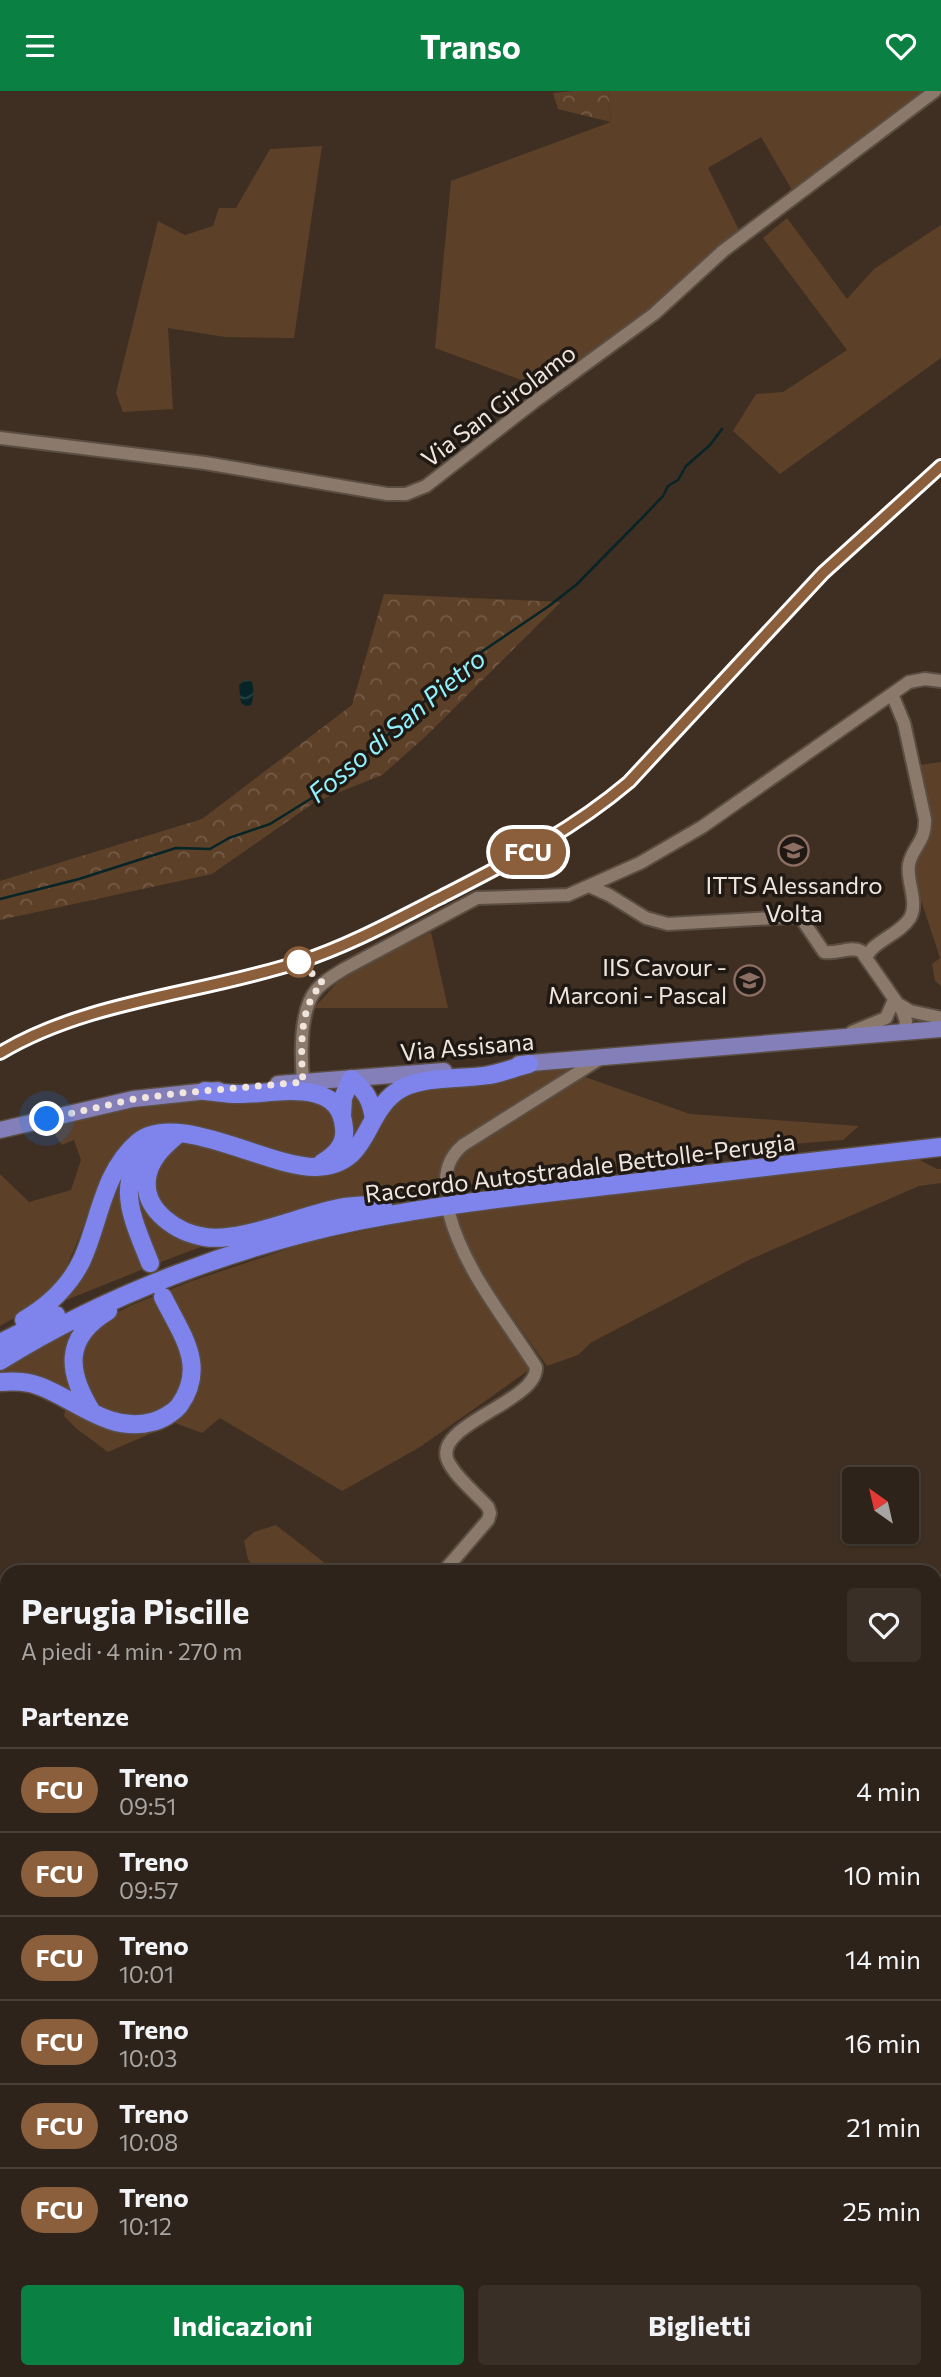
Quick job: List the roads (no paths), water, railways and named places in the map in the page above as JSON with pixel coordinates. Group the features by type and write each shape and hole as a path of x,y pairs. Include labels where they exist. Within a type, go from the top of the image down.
{"highway":[{"path":"0,1334 38,1312 70,1279 81,1261 103,1194 117,1168 128,1153 148,1135 172,1131 298,1166 332,1165 349,1158 359,1147 383,1103 401,1088 415,1083 489,1075 529,1063"},
{"path":"316,1167 332,1157 344,1140 343,1098 351,1079 365,1090 371,1101 374,1119"},
{"path":"205,1091 237,1094 311,1092 323,1096 334,1105 342,1117"},
{"path":"182,1135 156,1156 147,1178 147,1189 166,1221 190,1234 223,1238 346,1206 383,1205"},
{"path":"150,1263 131,1212 128,1187 131,1173 149,1149 161,1141 182,1135"},
{"path":"0,1343 99,1295 176,1263 271,1232 383,1205 431,1196 628,1178 818,1155 941,1135"},
{"name":"Raccordo Autostradale Bettolle-Perugia","path":"818,1155 941,1147"},
{"name":"Raccordo Autostradale Bettolle-Perugia","path":"0,1361 45,1333 98,1308 175,1276 236,1255 357,1221 628,1178"},
{"path":"92,1412 78,1390 73,1356 79,1339 89,1324 123,1304 200,1275 236,1255"},
{"path":"0,1382 23,1381 41,1386 106,1420 124,1425 142,1425 158,1421 177,1409 188,1391 193,1371 190,1352 163,1297"}],"main road":[{"name":"Via Assisana","path":"0,1130 134,1099 205,1091 941,1029"}],"street":[{"name":"Via San Girolamo","path":"0,438 205,463 387,494 406,494 426,486 654,314 723,251 935,91"},
{"path":"303,1082 301,1054 308,1009 311,997 327,980 361,959 477,898 568,895 640,863 702,827 909,682 925,679 941,681"},
{"path":"866,957 869,950 898,930 910,917 913,902 909,864 925,833 923,810 904,723 892,694"},
{"path":"589,886 646,918 668,924 792,916 801,918 824,952 833,953 854,948 862,951 905,1016 906,1028 902,1033"},
{"path":"894,1000 910,1011 941,1018"},
{"path":"821,1039 876,1024 886,1018 894,1000"},
{"path":"445,1189 446,1167 453,1153 604,1056"},
{"path":"449,1213 455,1237 473,1271 536,1367 536,1373 527,1386 459,1432 448,1443 448,1460 488,1507 490,1513 488,1520 449,1565"}],"water":[{"path":"246,680 252,682 253,693 251,705 246,706 241,703 239,685"}],"waterway":[{"name":"Fosso di San Pietro","path":"0,899 79,879 176,848 210,849 229,838 270,824 320,793 331,777 381,741 471,659 576,585 663,496 668,486 678,480 686,466 710,445 722,429"}],"railway":[{"path":"0,1053 30,1037 97,1013 272,970 315,956 397,919 540,846 598,809 636,776 823,573 941,466"}],"train":[{"name":"FCU","path":"0,1053 31,1036 90,1015 275,969 334,949 502,866 572,827 601,807 657,755 823,573 941,466"}],"place":[{"name":"ITTS Alessandro Volta","path":"794,850"},
{"name":"IIS Cavour - Marconi - Pascal","path":"750,980"}]}
